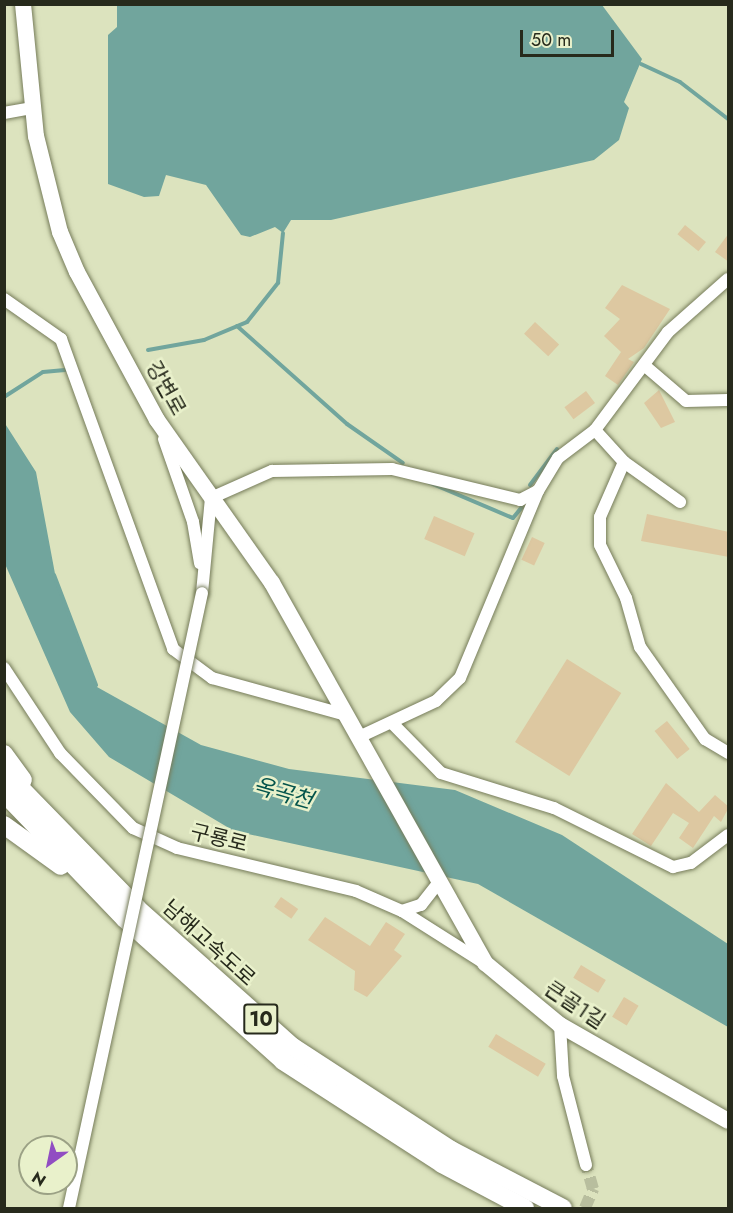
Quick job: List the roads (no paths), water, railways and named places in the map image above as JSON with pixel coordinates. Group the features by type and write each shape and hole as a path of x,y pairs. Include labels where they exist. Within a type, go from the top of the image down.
{"highway":[{"path":"4,754 50,818"},
{"name":"남해고속도로","path":"4,771 138,909 293,1047 452,1150 563,1209"},
{"name":"남해고속도로","path":"4,793 125,919 284,1061 442,1164 525,1209"},
{"path":"4,825 125,919"}],"main road":[{"name":"강변로","path":"23,4 33,108 60,232 157,420 272,583 440,881"},
{"name":"큰골1길","path":"440,881 485,963 560,1025 729,1121"}],"street":[{"path":"4,112 33,108"},
{"path":"359,737 436,701 460,678 538,491 558,458 595,430 644,365 691,309 724,289 729,279"},
{"path":"4,299 62,339 174,650 212,678 346,715"},
{"path":"644,365 686,401 729,400"},
{"path":"157,420 193,522 203,579"},
{"path":"595,430 624,462 680,502"},
{"path":"624,462 600,517 600,545 652,670 705,739 729,753"},
{"path":"69,1209 202,593 211,498 272,471 326,467 392,469 520,500 538,491"},
{"name":"구룡로","path":"4,668 60,753 133,828 177,848 324,881 402,911 485,963"},
{"path":"392,723 441,773 554,808 673,867 691,863 729,835"},
{"path":"402,911 421,905 440,881"},
{"path":"560,1025 563,1076 586,1165"}],"water":[{"path":"117,5 602,5 642,59 624,102 629,108 619,140 594,160 331,220 291,220 283,233 275,227 250,237 241,235 206,185 166,175 159,196 144,197 108,184 108,35 117,27"},
{"path":"4,422 36,472 56,579 97,687 201,745 289,769 455,790 562,835 728,944 728,1027 478,884 234,831 109,757 70,712 5,564"}],"waterway":[{"path":"641,64 680,82 728,119"},
{"path":"148,350 204,340 247,322 278,283 283,233"},
{"path":"237,326 347,424 403,463"},
{"path":"4,397 43,372 65,370"},
{"path":"530,485 557,449"},
{"path":"428,482 513,518 522,507"},
{"name":"옥곡천","path":"54,575 96,685"}],"tunnel":[{"path":"585,1208 593,1189 586,1165"}]}
